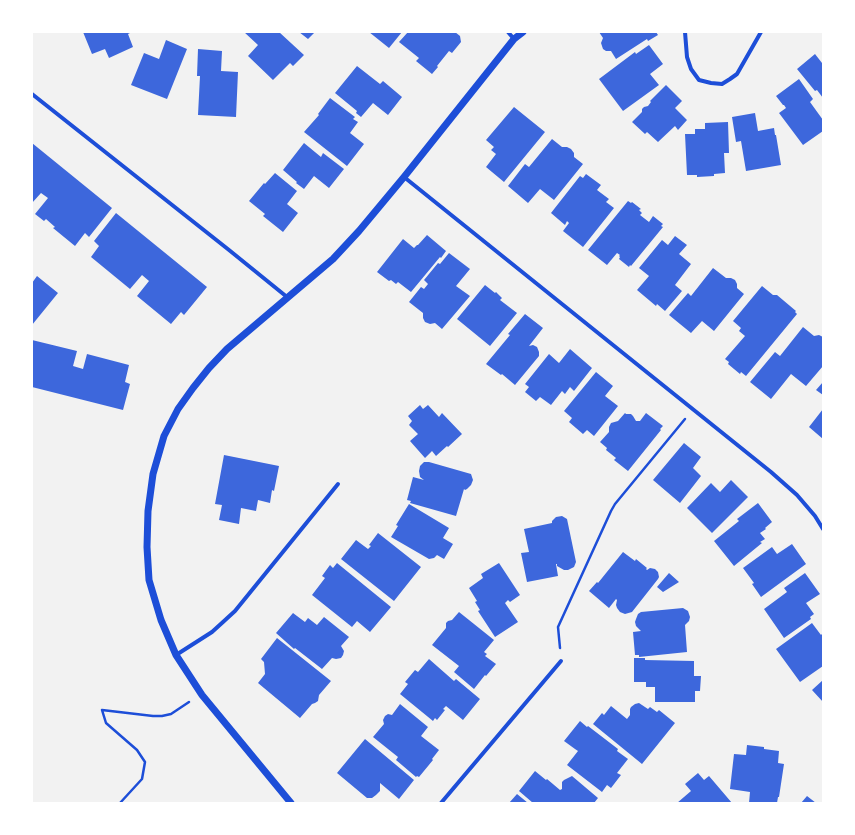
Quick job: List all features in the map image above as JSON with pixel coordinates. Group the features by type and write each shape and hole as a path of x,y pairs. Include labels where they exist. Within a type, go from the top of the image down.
{"street":[{"path":"508,32 514,39"},
{"path":"291,803 202,695 176,655 161,620 149,580 146,547 148,511 153,474 164,436 178,409 209,368 227,349 333,259 359,232 514,39 523,32"},
{"path":"685,32 687,57 691,69 699,80 722,84 737,74 761,32"},
{"path":"32,94 287,297"},
{"path":"404,177 771,472 797,495 815,516 823,529"},
{"path":"176,655 212,632 231,615 338,484"},
{"path":"441,803 561,661"}],"path":[{"path":"561,661 558,627 611,511 615,504 693,410"},
{"path":"120,803 142,779 145,762 137,750 106,723 102,710 162,716 171,714 202,695"}],"building":[{"path":"83,32 132,32 128,34 133,47 109,58 105,49 92,54"},
{"path":"244,32 279,32 304,55 293,66 290,63 273,80 248,56 258,45"},
{"path":"299,32 315,32 308,39"},
{"path":"369,32 402,32 389,48"},
{"path":"408,32 455,32 460,36 461,42 452,53 449,51 432,74 416,61 419,58 399,42"},
{"path":"599,32 656,32 658,35 648,41 647,39 616,59 611,51 606,51 603,49 601,43 603,38"},
{"path":"166,40 187,49 167,99 131,85 144,53 159,59"},
{"path":"649,45 663,64 650,74 659,85 623,111 599,79 635,52 636,54"},
{"path":"198,49 222,51 221,71 238,72 236,117 198,115 200,76 197,76"},
{"path":"815,54 822,63 823,62 823,98 817,90 815,91 797,69"},
{"path":"357,66 380,84 383,81 402,97 388,115 373,103 361,117 356,113 357,111 335,93"},
{"path":"799,79 813,99 810,102 823,120 823,131 803,145 779,113 786,108 776,96"},
{"path":"666,85 682,101 675,108 687,120 678,130 675,126 658,142 647,132 645,134 632,122 642,112 642,109 648,106 651,102 650,101"},
{"path":"330,98 355,117 353,119 358,122 350,133 364,144 347,166 304,132 319,115 318,114"},
{"path":"514,107 545,132 504,182 486,167 496,154 491,150 494,147 486,140"},
{"path":"755,113 758,131 774,128 781,165 746,171 741,141 736,142 732,117"},
{"path":"728,122 729,153 724,153 725,173 714,174 714,176 697,177 697,175 687,175 685,134 695,134 695,129 705,129 705,123"},
{"path":"552,139 562,147 571,149 574,153 574,157 583,164 554,200 540,189 528,203 508,186 525,164 529,167"},
{"path":"32,143 112,208 89,237 85,233 75,246 53,228 55,227 46,219 44,221 35,214 48,198 41,193 32,203"},
{"path":"304,143 321,157 323,153 344,169 329,188 314,176 304,189 283,170"},
{"path":"275,173 297,191 287,204 298,213 283,232 263,216 265,214 249,201 264,183 265,184"},
{"path":"586,174 601,185 597,190 609,199 606,202 614,208 583,247 563,231 569,223 567,221 565,225 551,213 580,176 583,178"},
{"path":"628,201 631,203 632,202 641,209 639,210 642,213 640,215 649,222 653,216 663,224 661,226 663,227 631,266 630,265 629,267 619,259 620,255 617,253 607,265 588,250"},
{"path":"116,213 207,287 184,315 181,312 171,324 137,296 149,281 142,275 130,289 91,257 99,246 94,241"},
{"path":"427,235 446,251 411,292 398,282 396,284 391,280 389,281 377,272 403,239 414,248"},
{"path":"675,236 687,245 679,254 691,264 675,285 682,291 665,311 657,304 656,306 637,290 649,276 639,268 662,240 668,245"},
{"path":"449,253 470,269 456,286 470,296 442,329 435,323 430,324 425,322 423,313 409,302 421,287 424,289 428,284 424,280 438,263 440,264"},
{"path":"713,268 726,278 735,280 737,288 744,294 714,331 702,321 691,333 669,315 688,293 691,296"},
{"path":"37,276 58,293 32,325 32,283"},
{"path":"485,285 495,293 496,292 502,298 500,300 517,313 490,346 457,319"},
{"path":"762,286 773,295 777,295 796,311 795,312 797,314 746,376 741,372 740,374 728,364 729,362 725,359 745,336 739,331 741,328 733,321"},
{"path":"525,314 543,328 529,346 533,345 537,347 539,356 515,385 502,374 501,375 486,364"},
{"path":"803,327 814,336 819,335 823,337 823,366 806,386 791,374 771,399 750,382 775,352 780,356"},
{"path":"32,340 77,351 73,366 83,369 87,354 129,365 125,382 130,384 123,410 32,387"},
{"path":"570,349 592,368 574,391 570,387 565,394 562,391 551,405 540,397 536,401 525,392 529,387 525,384 549,354 559,363"},
{"path":"596,372 613,386 605,396 618,406 594,436 587,430 583,434 569,422 572,418 564,411"},
{"path":"823,382 823,395 816,390"},
{"path":"420,405 423,409 428,405 439,417 442,413 462,434 436,456 432,451 425,458 410,441 418,434 409,425 412,421 408,416"},
{"path":"823,409 823,439 809,427"},
{"path":"625,413 631,414 636,421 640,421 646,413 663,426 628,471 614,460 616,458 606,450 607,448 600,442 609,432 611,423 618,421"},
{"path":"684,443 701,457 693,468 701,476 680,503 653,480"},
{"path":"224,455 279,466 270,503 258,500 256,511 241,508 239,524 219,520 222,505 215,504"},
{"path":"424,462 429,462 471,474 473,480 467,489 464,489 456,516 410,503 411,501 407,500 413,477 424,480 420,477 419,471 420,466"},
{"path":"731,480 748,497 712,533 687,508 711,483 720,492"},
{"path":"758,503 772,522 760,533 765,539 760,542 762,543 734,566 714,541 739,521 737,519"},
{"path":"409,504 449,528 443,538 453,544 444,559 437,555 434,558 429,559 391,537 398,526 396,525"},
{"path":"562,516 567,519 576,562 574,567 564,570 556,564 558,576 527,582 521,553 529,552 524,529 552,523 556,517"},
{"path":"378,533 421,567 394,601 341,559 356,540 368,549 371,546 369,545"},
{"path":"792,544 806,564 761,597 752,584 754,583 743,568 772,547 777,554"},
{"path":"623,552 635,561 636,559 647,568 647,570 650,568 655,569 658,572 659,577 632,612 625,614 620,612 617,608 616,599 609,608 589,591 597,582 598,583"},
{"path":"337,563 391,607 370,632 357,621 352,627 312,595 325,578 322,576 330,565 333,568"},
{"path":"499,563 520,595 510,602 508,600 505,603 518,622 495,637 478,611 480,610 475,602 477,601 469,588 483,578 481,574"},
{"path":"669,573 679,582 663,592 657,587"},
{"path":"805,573 820,594 806,603 814,614 810,617 811,619 784,638 764,609 787,592 784,588"},
{"path":"683,608 688,611 690,617 689,621 685,625 687,652 639,657 639,655 635,655 633,632 641,631 636,626 635,622 638,614 641,612"},
{"path":"459,612 494,640 484,652 487,654 485,656 496,664 474,689 454,672 459,666 432,645 446,628 446,623 452,620"},
{"path":"293,613 305,622 308,618 317,625 324,617 349,637 341,646 344,651 341,658 332,658 322,669 295,648 294,649 276,633"},
{"path":"812,623 821,635 823,633 823,666 800,682 776,649"},
{"path":"277,638 331,681 319,695 318,701 312,704 300,718 258,683 265,674 264,662 261,659"},
{"path":"634,658 645,658 645,660 694,661 694,676 701,676 700,691 695,691 695,702 655,702 655,687 646,687 646,682 634,682"},
{"path":"429,659 454,681 456,679 480,699 463,720 446,706 443,709 445,710 437,720 435,718 433,721 400,694 408,684 405,682 415,670 418,672"},
{"path":"823,680 823,702 812,690"},
{"path":"639,703 648,709 650,707 657,712 659,710 675,723 642,764 593,724 602,713 604,715 611,706 627,719 630,715 631,707"},
{"path":"400,704 428,727 421,736 439,750 419,777 416,777 396,760 398,757 373,737 384,724 383,720 385,716 388,714 392,715"},
{"path":"580,721 618,749 617,751 628,759 617,773 621,775 611,788 607,785 602,792 567,765 578,751 564,741"},
{"path":"365,739 414,780 399,799 380,783 380,791 372,798 367,798 337,773"},
{"path":"747,745 779,751 778,763 784,764 777,803 749,803 750,792 730,789 734,754 746,755"},
{"path":"535,771 560,790 562,789 562,782 572,776 598,798 594,803 533,803 519,791"},
{"path":"698,773 704,780 709,776 732,803 677,803 691,791 685,784"},
{"path":"517,794 528,803 509,803"},
{"path":"807,796 816,803 801,803"}]}
